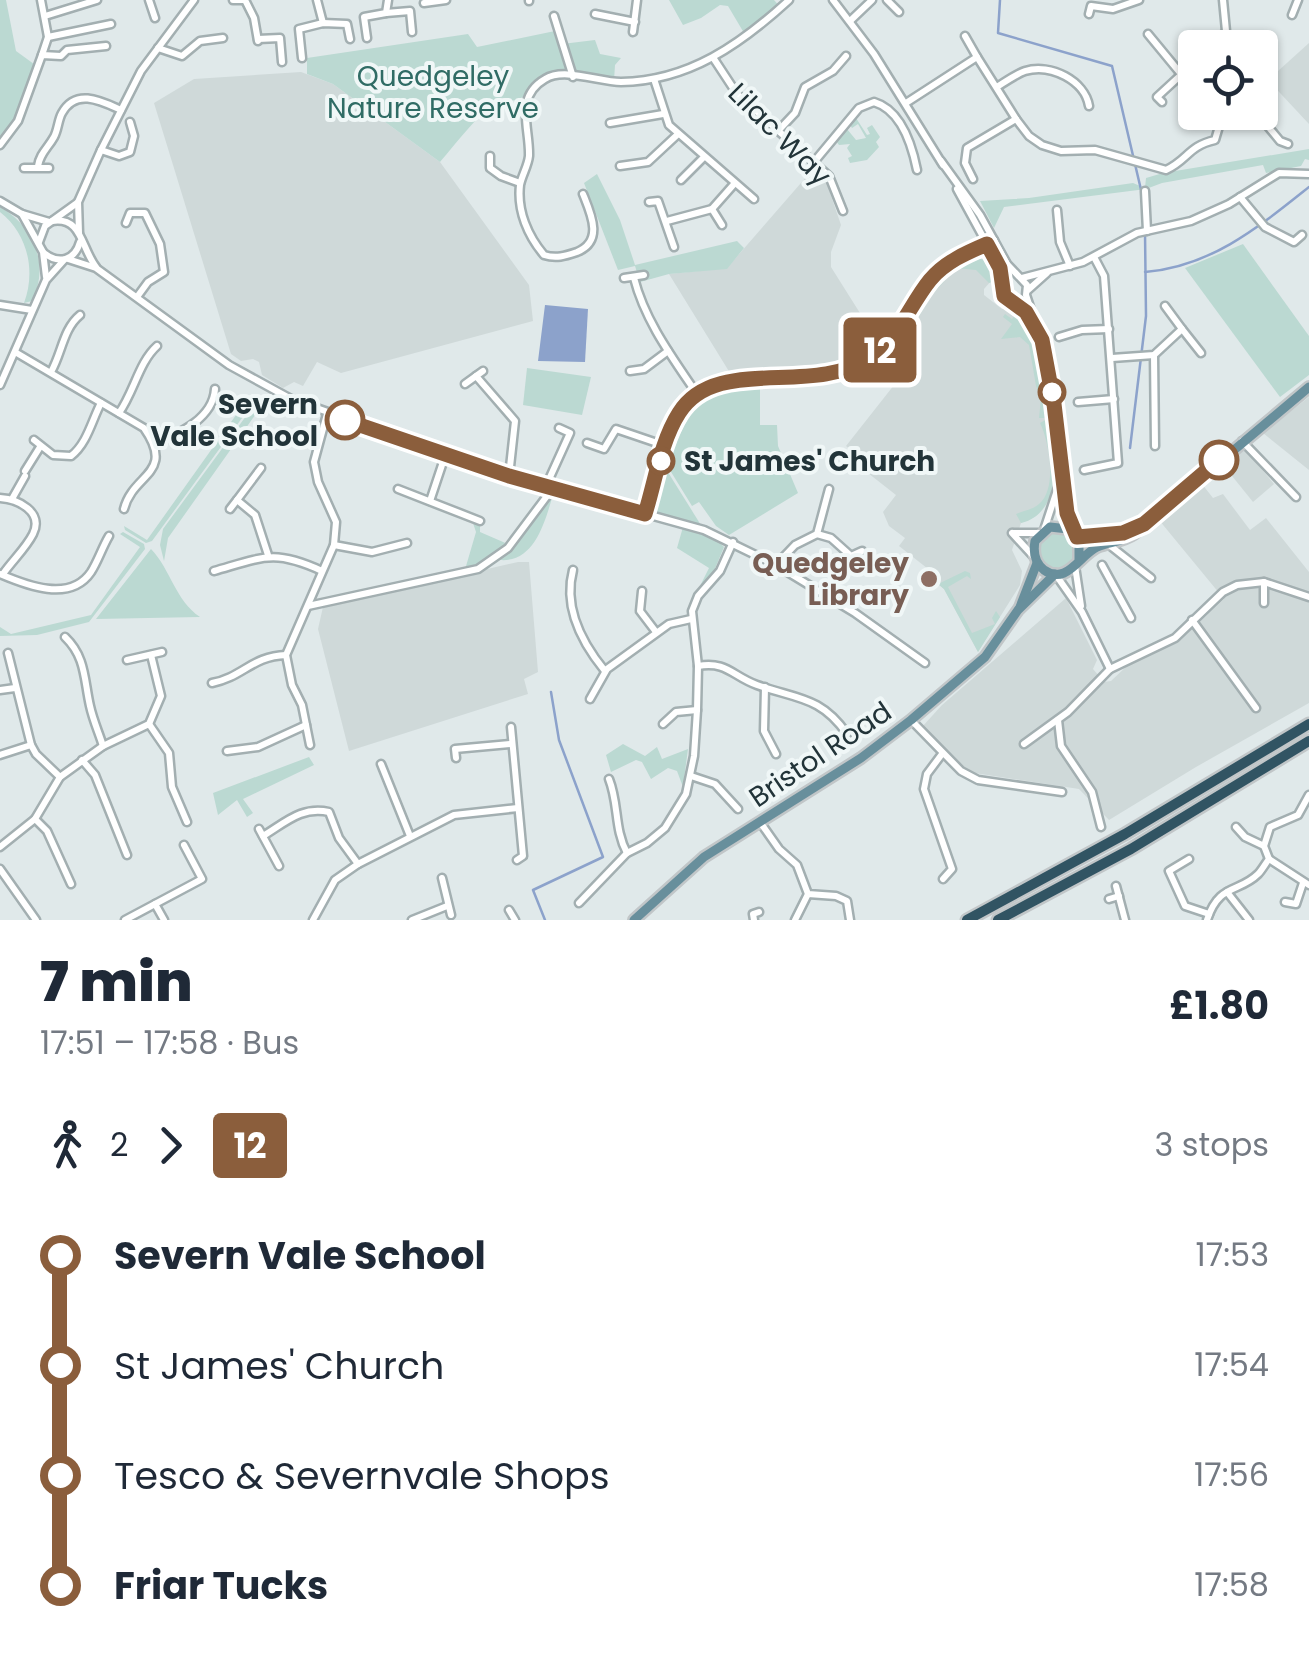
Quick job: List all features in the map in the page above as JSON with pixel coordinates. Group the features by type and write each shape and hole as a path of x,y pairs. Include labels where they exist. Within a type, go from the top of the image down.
{"highway":[{"path":"967,920 1092,853 1309,724"},
{"path":"998,920 1131,848 1309,741"}],"main road":[{"path":"1077,563 1081,548 1076,536 1060,526 1042,532 1035,541 1036,560 1055,574 1066,572 1098,546 1125,539 1309,387"},
{"path":"1076,536 1123,533 1144,524"},
{"name":"Bristol Road","path":"1018,610 1036,560"},
{"name":"Bristol Road","path":"634,920 704,857 861,758 911,720 985,657 1018,610 1055,574"}],"street":[{"path":"0,145 14,125 48,37 41,0"},
{"path":"45,16 97,0"},
{"path":"149,0 155,18"},
{"path":"0,386 46,280 78,250 78,202 121,110 142,71 194,0"},
{"path":"232,0 245,0 254,18 258,41 280,38 282,62"},
{"path":"318,0 323,23"},
{"path":"386,12 388,0"},
{"path":"424,4 446,0"},
{"path":"634,32 637,0"},
{"path":"583,194 594,222 593,236 586,248 564,256 544,256 520,210 520,183 529,152 524,109 548,77 620,82 654,79 714,59 746,38 790,0"},
{"path":"833,0 906,103 990,242 1027,292 1042,340 1067,513 1076,536"},
{"path":"850,21 872,0"},
{"path":"887,0 898,12"},
{"path":"1091,6 1114,9 1139,0"},
{"path":"1223,0 1225,30"},
{"path":"1292,16 1298,0"},
{"path":"367,38 364,17 386,12 410,10 412,32"},
{"path":"595,14 635,22"},
{"path":"554,16 573,76"},
{"path":"302,58 299,29 323,23 347,24 350,39"},
{"path":"48,37 111,24"},
{"path":"1148,34 1178,70"},
{"path":"965,36 1029,136 1061,151 1095,150 1166,170 1178,165 1197,144 1217,143 1219,130"},
{"path":"158,48 182,56 200,42 222,38"},
{"path":"42,55 61,56 67,50 106,46"},
{"path":"778,130 795,114 805,88 833,71 846,56"},
{"path":"906,103 977,56"},
{"name":"Lilac Way","path":"714,59 737,94 829,176 843,210"},
{"path":"997,87 1026,70 1040,70 1074,80 1087,92 1089,106"},
{"path":"1149,88 1159,100 1178,78"},
{"path":"654,79 663,114 677,135 754,199"},
{"path":"70,92 74,101"},
{"path":"38,166 62,113 74,101 96,98 121,110"},
{"path":"814,162 859,108 874,102 888,109 903,129 918,171"},
{"path":"610,123 663,114"},
{"path":"973,179 965,163 967,148 1016,119"},
{"path":"101,150 132,155 134,136 130,122"},
{"path":"1270,130 1282,145"},
{"path":"620,166 648,162 677,135"},
{"path":"490,156 490,168 520,183"},
{"path":"681,180 704,157"},
{"path":"24,168 48,168"},
{"path":"1005,282 1010,277 1048,273 1094,257 1126,236 1191,221 1240,198 1280,173 1309,174"},
{"path":"666,221 712,210 736,184"},
{"path":"1146,191 1148,231"},
{"path":"1240,198 1262,224 1294,242 1302,236"},
{"path":"649,202 658,200 674,247"},
{"path":"0,201 22,214 68,221 80,235 96,268"},
{"path":"39,242 41,231 78,202"},
{"path":"126,223 130,213 146,210 160,244 164,272 148,282 138,297"},
{"path":"712,210 722,225"},
{"path":"1057,210 1060,242 1070,266"},
{"path":"22,214 43,252 46,280"},
{"path":"990,242 1005,282 1004,296 1026,312 1042,340"},
{"path":"645,514 679,413 697,394 723,381 816,378 847,371 889,341 938,272 954,259 990,242"},
{"path":"43,252 54,260 66,259 96,268 230,365 272,390 327,414 509,476 704,530 733,542 913,649 925,663"},
{"path":"1084,470 1118,463 1104,276 1094,257"},
{"path":"1015,302 1048,273"},
{"path":"624,278 644,276"},
{"path":"634,278 645,312 697,394"},
{"path":"0,305 32,310"},
{"path":"1165,306 1202,353"},
{"path":"51,372 67,330 80,315"},
{"path":"1112,358 1154,356 1182,328"},
{"path":"1059,338 1082,330 1110,329"},
{"path":"119,413 156,346"},
{"path":"630,371 644,369 668,351"},
{"path":"15,352 144,428 154,445 154,467 150,476 132,491 124,508"},
{"path":"1154,356 1155,446"},
{"path":"465,384 480,374 515,421 509,476"},
{"path":"154,445 196,422 215,396 215,389"},
{"path":"1078,402 1114,399"},
{"path":"34,440 59,457 76,453 102,402"},
{"path":"310,745 286,654 334,545 336,522 318,482 314,462 327,414"},
{"path":"308,606 478,569 508,548 549,487 570,432 559,428"},
{"path":"587,443 604,448 616,429 666,446"},
{"path":"1242,441 1296,497"},
{"path":"12,500 40,447"},
{"path":"430,501 446,453"},
{"path":"230,509 260,468"},
{"path":"1036,560 1012,533 1042,532 1057,496 1061,470"},
{"path":"398,489 480,520"},
{"path":"817,534 829,490"},
{"path":"2,496 30,511 36,523 34,534 2,574 46,589 72,586 91,572 109,536"},
{"path":"237,500 255,516 268,555"},
{"path":"776,565 795,545 817,534 831,538 851,556 862,551"},
{"path":"579,903 627,854 656,837 673,818 686,794 697,710 698,666 691,618 695,601 716,577 733,542"},
{"path":"334,545 372,552 406,543"},
{"path":"1108,544 1151,578"},
{"path":"214,571 268,555 289,557 322,571"},
{"path":"1077,563 1082,612"},
{"path":"1102,565 1130,618"},
{"path":"573,570 573,614 585,643 605,671"},
{"path":"1055,574 1082,612 1110,669"},
{"path":"1024,744 1058,720 1110,669 1175,638 1223,592 1238,585 1264,582 1309,597"},
{"path":"1264,582 1264,604"},
{"path":"642,591 640,611 656,632"},
{"path":"590,700 605,671 656,632 691,618"},
{"path":"1192,620 1256,708"},
{"path":"65,637 76,648 82,663 90,707 104,746"},
{"path":"127,660 162,652"},
{"path":"8,653 32,745 60,778"},
{"path":"212,683 232,679 259,658 286,654"},
{"path":"0,847 34,819 60,778 104,746 149,724 161,696 151,655"},
{"path":"698,666 713,663 726,667 765,688 820,705 848,734"},
{"path":"0,690 15,688"},
{"path":"765,688 764,731 776,754"},
{"path":"663,724 676,712 697,710"},
{"path":"911,720 961,772 978,780 1062,792"},
{"path":"1058,720 1061,746 1090,788 1102,827"},
{"path":"149,724 165,745 172,788 187,822"},
{"path":"226,751 258,747 306,725"},
{"path":"511,728 523,856 516,860"},
{"path":"456,758 455,749 510,744"},
{"path":"0,755 32,745"},
{"path":"942,754 927,774 924,790 954,869 942,879"},
{"path":"82,760 95,774 127,854"},
{"path":"381,764 410,836"},
{"path":"691,776 710,780 738,809"},
{"path":"609,779 618,832 627,854"},
{"path":"604,793 613,789"},
{"path":"1046,804 1048,791"},
{"path":"1285,902 1296,904 1307,884 1268,860 1264,846 1270,826 1298,815 1307,793"},
{"path":"314,920 336,880 358,864 454,816 518,808"},
{"path":"279,866 261,833 313,809 330,812 339,838 358,864"},
{"path":"34,819 47,831 71,884"},
{"path":"760,822 779,849 797,865 808,894 795,920"},
{"path":"1236,827 1244,837 1264,846"},
{"path":"124,920 202,879 184,845"},
{"path":"1189,859 1169,871 1182,903 1208,917 1226,892 1258,875 1268,860"},
{"path":"0,869 36,920"},
{"path":"412,920 449,910 442,878"},
{"path":"1116,886 1125,920"},
{"path":"1226,892 1248,920"},
{"path":"808,894 847,901 850,920"},
{"path":"1109,899 1119,896"},
{"path":"155,904 164,920"},
{"path":"510,910 515,920"},
{"path":"754,920 753,914 760,912"}],"shaded area":[{"path":"1309,43 1309,124 1278,91 1278,71"},
{"name":"Severn Vale School","path":"301,72 333,84 440,162 529,285 533,321 341,373 317,362 303,386 294,382 283,388 262,375 259,362 241,361 231,354 154,103 194,79"},
{"path":"814,168 826,181 841,225 831,252 831,267 870,329 871,343 860,352 821,367 730,373 669,274 727,268"},
{"path":"976,257 991,281 984,295 1002,309 1020,313 1037,346 1054,467 1047,503 1036,516 1021,523 1012,550 1022,571 1020,585 978,652 937,576 899,546 905,538 889,526 883,512 896,495 859,466 861,463 846,446 898,380 904,384 921,363 901,342 932,289 959,264"},
{"path":"1309,397 1309,470 1263,433"},
{"path":"1245,449 1274,484 1253,502 1224,466"},
{"path":"1202,484 1213,498 1223,494 1250,530 1266,518 1309,572 1309,703 1109,820 1079,789 968,772 922,727 942,705 1066,598 1097,660 1093,669 1104,682 1111,681 1129,664 1177,643 1224,599 1159,520"},
{"path":"529,562 538,672 524,679 528,694 349,751 318,629 323,607"}],"green space":[{"path":"0,0 6,0 16,51 38,67 18,121 0,145"},
{"path":"669,0 774,0 781,8 747,38 728,6 720,5 683,25"},
{"name":"Quedgeley Nature Reserve","path":"555,31 568,72 550,74 521,98 489,109 440,162 333,84 307,74 307,58 468,34 477,47"},
{"path":"595,40 600,54 621,58 615,65 614,81 573,77 562,44"},
{"path":"856,118 867,135 867,128 872,125 880,137 876,142 879,147 867,160 850,163 850,144 839,145 836,141 847,129 856,140 866,138 858,124 852,128 850,125"},
{"path":"1309,149 1309,160 1305,159 1301,166 1266,173 1263,165 1146,189 1004,207 994,228 980,201 1133,183 1145,188 1146,178 1163,173"},
{"path":"597,174 620,220 635,265 737,241 744,248 727,269 669,274 640,282 635,266 618,270 584,183"},
{"path":"0,207 22,225 36,248 39,274 32,301 24,303 29,266 23,242"},
{"path":"1243,244 1309,336 1309,375 1280,397 1185,268"},
{"path":"972,258 989,260 997,280 989,283 976,270 956,268 932,295 903,339 939,281 959,264"},
{"path":"1004,307 1018,313 1035,337 1047,418 1039,418 1041,398 1029,345 1020,337 1001,339 1012,324 1003,317 1014,316"},
{"path":"527,368 591,377 582,415 523,405"},
{"path":"760,387 760,425 777,425 778,446 798,493 729,535 716,526 699,502 692,506 668,467 689,418 708,398 739,388"},
{"path":"251,394 253,403 152,541 146,543 125,530 124,526 147,540"},
{"path":"270,394 168,538 164,561 160,545 163,529 260,397"},
{"path":"1047,419 1054,479 1044,507 1035,517 1021,523 1016,514 1039,504 1048,487 1049,452 1040,423"},
{"path":"661,461 704,530 645,514"},
{"path":"552,491 543,525 531,547 512,559 500,560 531,525"},
{"path":"471,517 480,521 480,532 510,545 495,559 464,573 476,532"},
{"path":"683,527 715,538 724,547 714,571 698,590 709,568 677,548"},
{"path":"1057,531 1070,537 1076,550 1070,563 1057,569 1044,563 1038,550 1044,537"},
{"path":"120,534 144,544 145,549 89,622 37,635 0,636 0,627 11,634 91,615 140,547"},
{"path":"151,549 185,602 200,617 96,619"},
{"path":"965,571 971,579 967,576 948,587 972,633 995,624 992,618 996,611 1000,617 978,652 938,584"},
{"path":"623,744 645,756 657,747 662,759 688,749 683,787 677,771 668,768 651,779 642,762 636,760 611,772 606,755"},
{"path":"309,757 314,765 243,799 253,813 247,817 237,800 218,815 213,793"}],"water":[{"path":"545,305 588,309 585,362 538,361"}],"waterway":[{"path":"1000,0 998,33 1112,66 1142,194"},
{"path":"1145,272 1169,269 1213,253 1253,230 1309,187"},
{"path":"1130,448 1146,316 1145,232"},
{"path":"545,920 533,890 603,857 559,740 551,692"}],"bus line":[{"name":"12","path":"345,420 509,476 645,514 673,424 697,394 723,381 816,378 847,371 889,341 938,272 954,259 987,244 1005,282 1004,296 1026,312 1042,340 1067,513 1077,537 1123,533 1144,524 1219,460"}],"place":[{"name":"Severn Vale School","path":"345,420"},
{"name":"St James' Church","path":"661,461"},
{"name":"Quedgeley Library","path":"929,579"}]}
